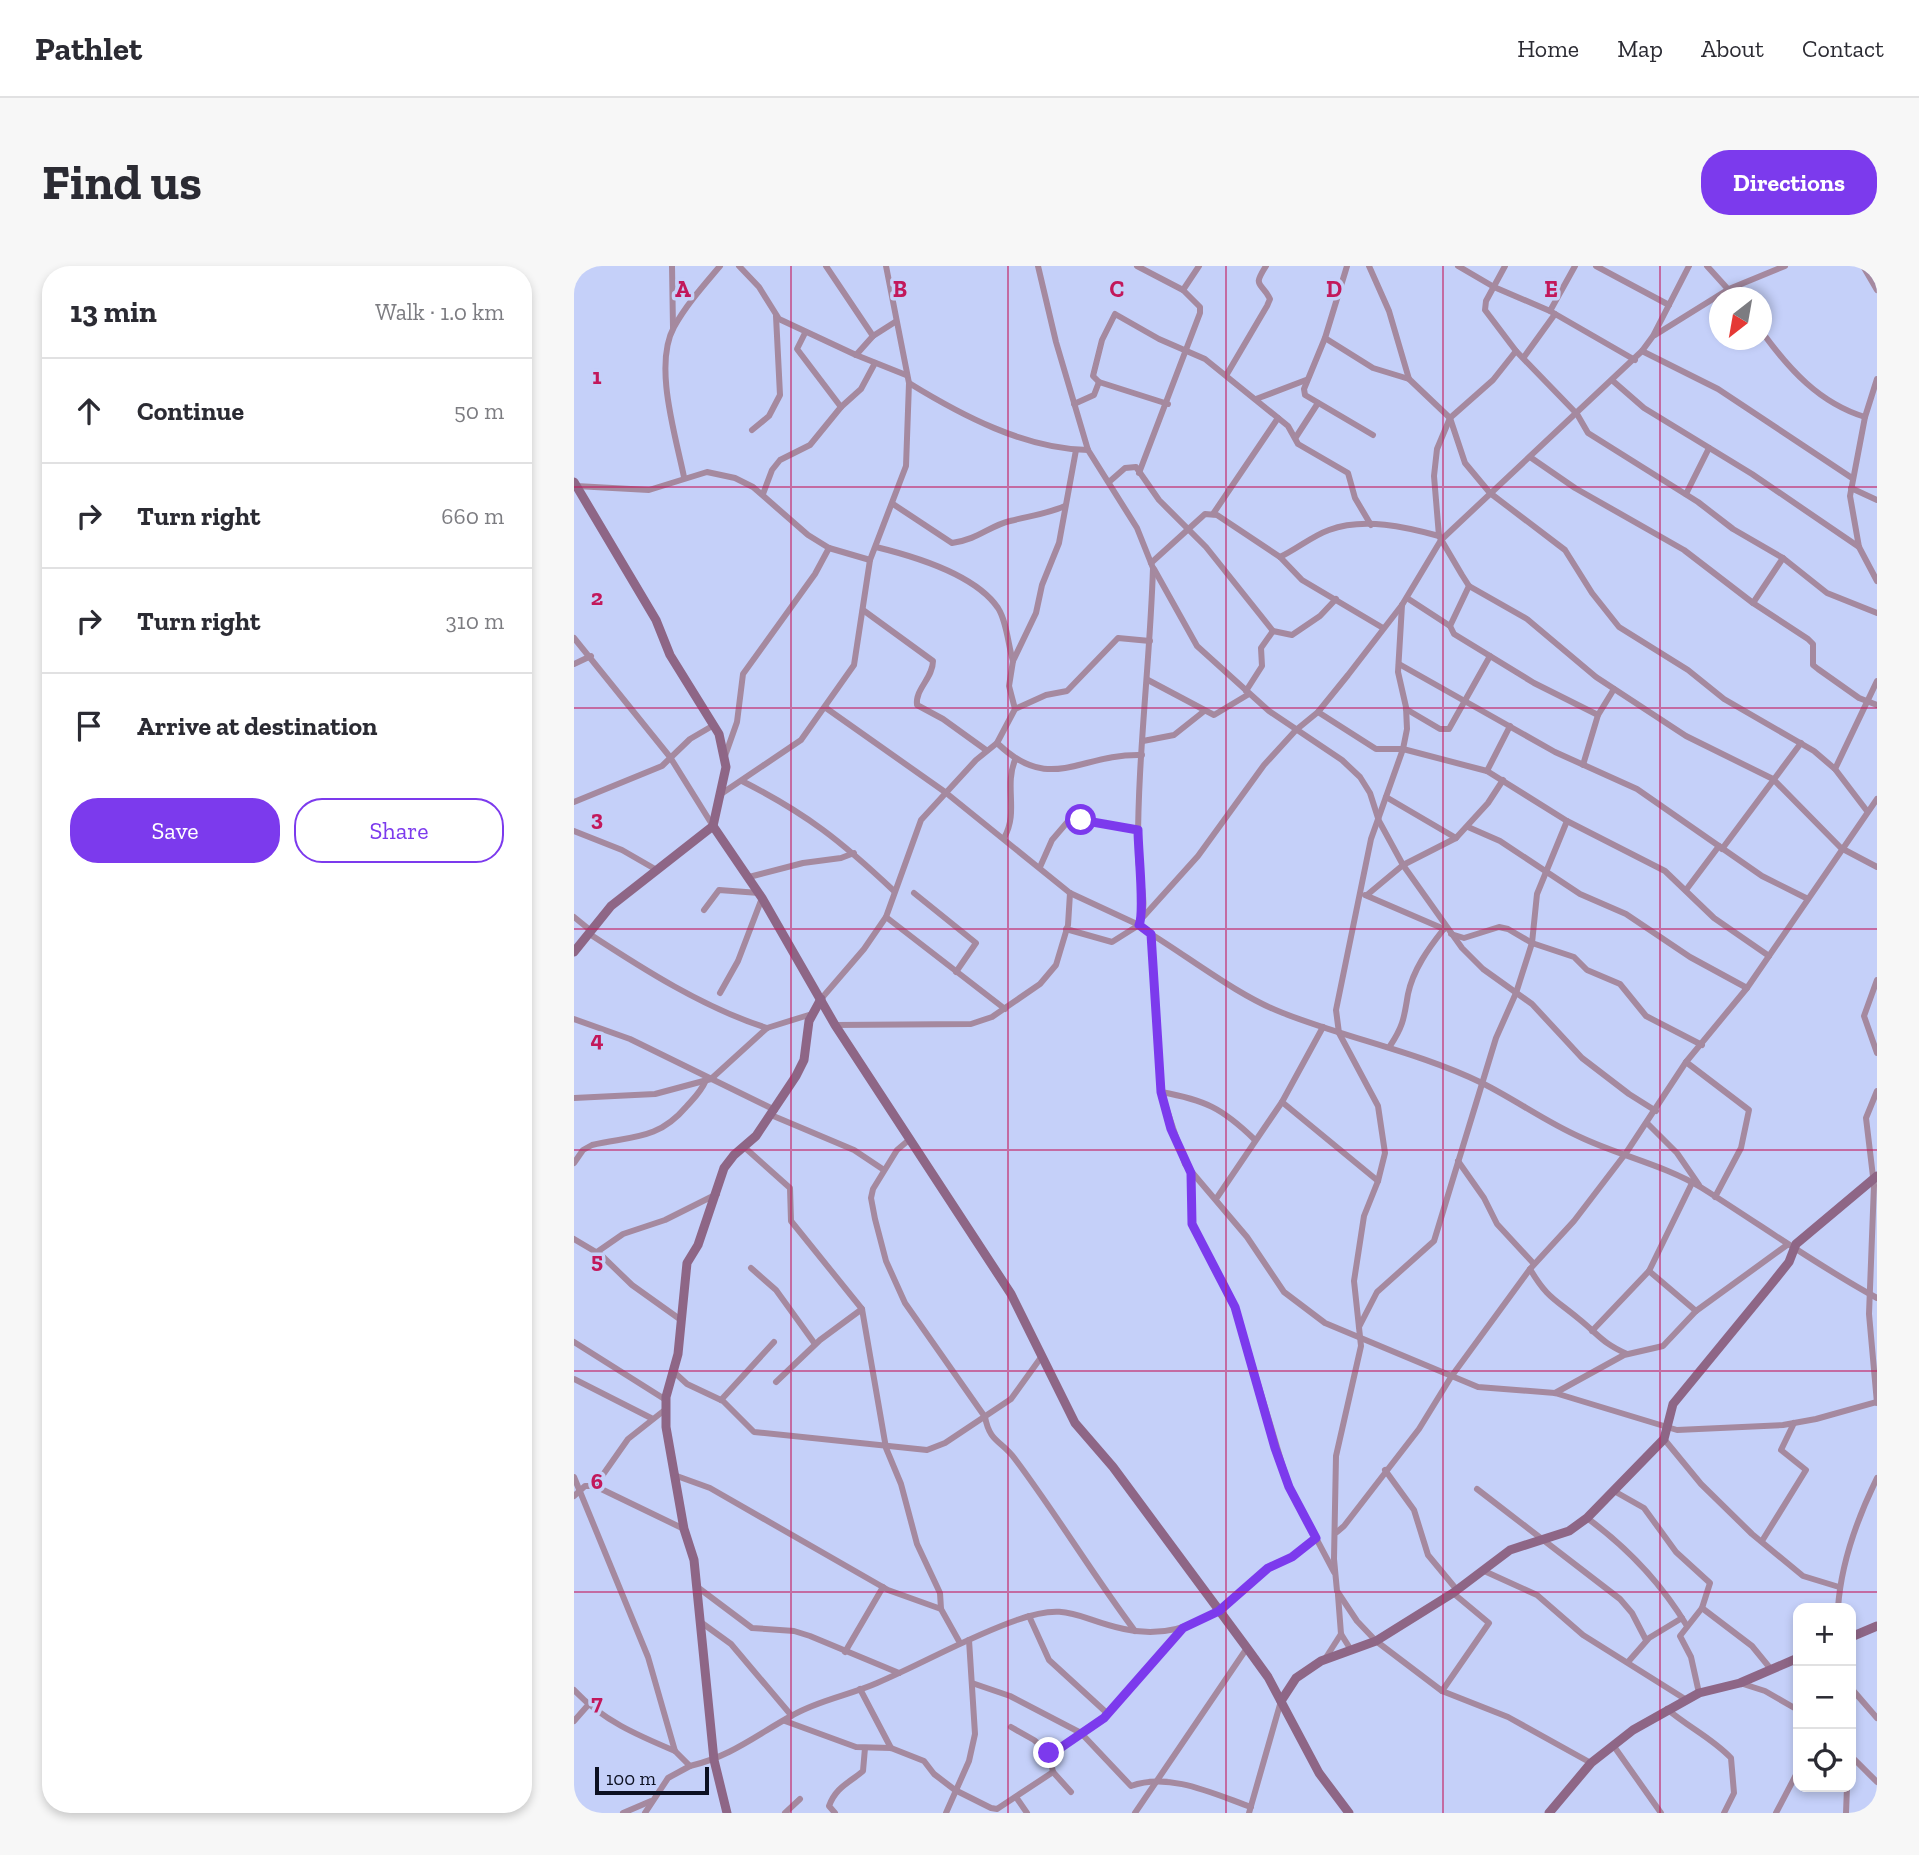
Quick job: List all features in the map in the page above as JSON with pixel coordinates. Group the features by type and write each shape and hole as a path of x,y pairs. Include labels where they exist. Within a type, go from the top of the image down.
{"street":[{"path":"574,277 579,266"},
{"path":"672,266 673,328"},
{"path":"684,477 670,407 666,349 673,328 720,266"},
{"path":"739,266 759,287 775,316 780,396 769,416 752,430"},
{"path":"827,266 873,336"},
{"path":"721,794 801,740 854,665 870,560 906,466 909,383 886,266"},
{"path":"1038,266 1088,450 1137,528 1152,566 1197,646 1247,693 1342,760 1360,778 1370,793 1379,821 1403,865 1446,930 1483,969 1551,1023 1582,1058 1656,1111"},
{"path":"1138,266 1183,290 1200,307 1168,404 1139,473"},
{"path":"1183,290 1199,266"},
{"path":"1227,374 1267,306 1269,299 1258,285 1257,279 1266,266"},
{"path":"1347,266 1325,338 1306,380 1305,395 1373,435"},
{"path":"1369,266 1389,311 1409,379"},
{"path":"1458,266 1494,287 1553,312 1635,360"},
{"path":"1505,266 1485,310 1516,351 1577,414 1581,425 1610,449 1686,494 1733,529 1783,558 1827,593 1877,613"},
{"path":"1524,357 1553,312 1575,266"},
{"path":"1596,266 1669,305"},
{"path":"1066,929 1112,942 1139,925 1198,856 1264,765 1296,730 1318,712 1402,605 1440,538 1635,360 1653,336 1689,266"},
{"path":"1707,266 1728,287"},
{"path":"1735,287 1785,266"},
{"path":"1863,266 1877,290"},
{"path":"1653,336 1709,302"},
{"path":"1168,404 1099,382 1093,376 1102,340 1115,314 1159,339 1187,350 1227,374 1278,418 1296,437 1297,444 1348,473 1355,498 1371,526"},
{"path":"775,316 804,333 906,375"},
{"path":"856,355 873,336 895,322"},
{"path":"804,333 796,346 841,407"},
{"path":"1325,338 1373,368 1409,379 1450,418 1465,463 1490,493 1565,550 1592,593 1629,635 1688,670 1733,705 1801,743 1835,769 1867,811"},
{"path":"1772,344 1808,385 1828,400 1865,416"},
{"path":"1516,351 1493,380 1450,418 1434,464 1440,538 1469,586 1527,619 1614,689 1707,749 1773,779 1841,848 1877,867"},
{"path":"1642,351 1718,389 1852,478"},
{"path":"763,494 772,470 780,460 810,445 841,407 861,389 875,363"},
{"path":"1876,577 1859,547 1853,523 1851,488 1865,416 1877,379"},
{"path":"1256,398 1306,380"},
{"path":"1613,381 1644,408 1859,547"},
{"path":"1074,404 1094,394 1099,382"},
{"path":"909,383 940,404 979,424 1076,450 1088,450"},
{"path":"1296,437 1318,403"},
{"path":"1213,514 1278,418"},
{"path":"1686,494 1709,448"},
{"path":"1015,709 1009,686 1013,662 1036,613 1042,584 1059,543 1076,450"},
{"path":"1530,457 1575,488 1684,550 1753,603 1808,639 1815,651 1813,665 1867,702 1877,705"},
{"path":"1110,482 1125,468 1136,467 1159,500 1189,529 1265,617 1273,631 1292,635 1320,616 1336,599"},
{"path":"575,484 649,490 707,472 735,478 763,494 808,535 829,548 870,560"},
{"path":"575,484 656,620 670,655 714,725 725,756"},
{"path":"1851,488 1877,500"},
{"path":"893,504 952,542 970,541 1009,521 1041,516 1065,506"},
{"path":"1144,916 1139,875 1138,830 1152,566 1205,514 1213,514 1280,557 1302,580 1382,628"},
{"path":"1280,557 1328,530 1405,526 1440,538"},
{"path":"876,547 933,563 987,597 1002,617 1013,662"},
{"path":"574,952 611,906 713,826 721,794 725,756 737,722 743,674 815,574 829,548"},
{"path":"1753,603 1783,558"},
{"path":"1450,626 1469,586"},
{"path":"1407,597 1450,626 1454,634 1598,715"},
{"path":"1352,1650 1341,1634 1335,1574 1336,1456 1360,1352 1354,1281 1364,1216 1378,1181 1385,1153 1378,1105 1339,1033 1336,1010 1363,895 1371,839 1403,749 1406,709 1399,664 1402,605"},
{"path":"863,610 933,661 933,669 919,693 917,705 943,719 986,750"},
{"path":"1148,680 1203,712 1213,715 1224,711 1247,693 1262,666 1261,648 1273,631"},
{"path":"574,638 670,757 749,877 835,1025 1011,1294 1075,1423 1113,1467 1248,1648 1281,1701 1319,1773 1349,1813"},
{"path":"727,1813 714,1760 694,1560 684,1529 674,1475 666,1404 674,1372 687,1263 717,1194 724,1168 743,1146 756,1136 804,1060 811,1014 864,949 886,916 916,829 945,792 986,750 997,743 1015,709 1046,695 1067,691 1118,638 1150,641"},
{"path":"574,664 591,656"},
{"path":"1406,709 1445,731 1490,656"},
{"path":"1399,664 1583,765 1637,789 1762,876 1808,899"},
{"path":"1835,769 1877,681"},
{"path":"1583,765 1598,715 1614,689"},
{"path":"826,708 945,792 1070,893 1139,925 1271,1008 1339,1033 1390,1046 1483,1084 1580,1138 1626,1153 1692,1183 1790,1247 1877,1298"},
{"path":"1143,741 1174,735 1203,712"},
{"path":"1318,712 1376,749 1403,749 1487,771 1567,821 1665,871 1714,918 1769,956"},
{"path":"574,802 649,774 662,766 690,739 714,725"},
{"path":"1487,771 1510,726"},
{"path":"997,743 1015,760 1045,771 1123,754 1142,755"},
{"path":"1686,890 1801,743"},
{"path":"1004,838 1013,816 1009,782 1015,760"},
{"path":"1363,895 1403,865 1456,838 1468,827 1503,780"},
{"path":"742,781 803,813 854,853 894,891"},
{"path":"1386,797 1456,838"},
{"path":"1337,1532 1419,1429 1451,1377 1532,1267 1574,1221 1626,1153 1686,1062 1747,988 1877,799"},
{"path":"1040,867 1052,840 1070,819 1138,830"},
{"path":"1359,1327 1377,1292 1434,1241 1496,1038 1516,993 1532,943 1535,905 1545,872 1567,821"},
{"path":"1468,827 1515,850 1580,894 1645,925 1690,957 1747,988"},
{"path":"574,831 622,850 655,869"},
{"path":"749,877 854,853"},
{"path":"704,910 719,890 760,895"},
{"path":"914,893 976,943 956,972"},
{"path":"835,1025 971,1024 992,1017 1052,972 1066,929 1070,893"},
{"path":"720,993 743,951 760,895"},
{"path":"1363,895 1464,937 1499,927 1532,943 1574,957 1587,970 1620,984 1646,1016 1702,1045"},
{"path":"886,916 1005,1009"},
{"path":"574,917 589,932 701,999 744,1021 767,1028"},
{"path":"1390,1046 1406,1019 1408,993 1417,968 1446,930"},
{"path":"1151,934 1161,1092 1171,1129 1191,1173 1247,1237 1267,1271 1284,1292 1325,1323 1478,1387 1555,1393 1668,1429 1794,1423 1877,1403 1869,1294 1876,1182 1866,1118 1877,1091"},
{"path":"1877,980 1864,1016 1877,1053"},
{"path":"574,1163 583,1150 592,1145 659,1132 680,1116 708,1079 767,1028 811,1014"},
{"path":"574,1019 630,1039 854,1150 884,1170"},
{"path":"1216,1199 1254,1139 1282,1102 1323,1027"},
{"path":"1686,1062 1749,1110 1741,1148 1715,1197"},
{"path":"574,1098 656,1094 708,1079"},
{"path":"1161,1092 1188,1097 1222,1109 1254,1139"},
{"path":"1282,1102 1378,1181"},
{"path":"1647,1123 1678,1153 1700,1187"},
{"path":"910,1139 897,1150 871,1198 886,1261 905,1303 985,1417 992,1439 1013,1456 1088,1569 1135,1631"},
{"path":"743,1146 790,1188 791,1221 862,1308 886,1448 901,1484 917,1544 940,1593 941,1609 960,1643"},
{"path":"1458,1161 1484,1198 1497,1224 1532,1267 1548,1297 1601,1341 1629,1354"},
{"path":"1191,1173 1192,1224 1235,1307 1289,1487 1335,1574"},
{"path":"1555,1393 1629,1354 1663,1346 1696,1311 1790,1247 1876,1182"},
{"path":"1592,1331 1649,1271 1692,1183"},
{"path":"1190,1196 1204,1190"},
{"path":"597,1252 623,1234 665,1220 717,1194"},
{"path":"574,1239 597,1252 632,1285 681,1320"},
{"path":"972,1683 1010,1696 1081,1733 1130,1786 1157,1780 1197,1788 1250,1810 1281,1701 1296,1678 1325,1659 1376,1641 1455,1592 1510,1550 1569,1531 1587,1518 1664,1439 1673,1404 1789,1262 1790,1247"},
{"path":"751,1268 776,1290 815,1344"},
{"path":"1649,1271 1696,1311"},
{"path":"776,1382 815,1344 862,1308"},
{"path":"574,1342 666,1404"},
{"path":"721,1400 774,1342"},
{"path":"674,1372 687,1384 721,1400 754,1432 886,1448 926,1450 936,1448 1011,1399 1042,1356"},
{"path":"574,1379 651,1418"},
{"path":"595,1486 616,1453 666,1404"},
{"path":"1762,1541 1807,1470 1781,1450 1794,1423"},
{"path":"1664,1439 1732,1516 1803,1576 1839,1587"},
{"path":"1385,1470 1414,1510 1428,1555 1455,1592 1489,1623 1442,1691"},
{"path":"674,1475 710,1488 883,1587 941,1609"},
{"path":"574,1477 577,1493 648,1657 675,1751"},
{"path":"1838,1603 1839,1587 1858,1517 1877,1478"},
{"path":"577,1493 585,1486 595,1486 684,1529"},
{"path":"1477,1489 1546,1539 1620,1599 1632,1612 1646,1640"},
{"path":"1614,1491 1644,1508 1676,1552 1710,1583 1702,1608 1680,1636 1691,1657 1699,1693"},
{"path":"1587,1518 1636,1559 1687,1626"},
{"path":"645,1813 668,1778 690,1766 714,1760 792,1715 899,1673 960,1643 1029,1616 1067,1610 1135,1631 1156,1633 1183,1628 1219,1611 1268,1568 1292,1557 1316,1538"},
{"path":"1482,1570 1537,1595 1583,1635 1685,1699"},
{"path":"696,1586 752,1628 794,1631 899,1673"},
{"path":"845,1652 883,1587"},
{"path":"1338,1591 1357,1621 1376,1641 1442,1691 1508,1717 1591,1763"},
{"path":"1702,1608 1752,1646 1770,1668"},
{"path":"1029,1616 1049,1660 1108,1714"},
{"path":"1628,1662 1646,1640 1682,1618"},
{"path":"702,1623 731,1644 792,1715"},
{"path":"1856,1635 1877,1626"},
{"path":"1050,1755 1108,1714 1183,1628"},
{"path":"1325,1659 1341,1634"},
{"path":"946,1813 969,1761 975,1734 969,1640"},
{"path":"1135,1813 1248,1648"},
{"path":"1549,1813 1591,1763 1667,1709 1699,1693 1740,1683 1793,1660"},
{"path":"1740,1683 1765,1691 1793,1707"},
{"path":"860,1689 891,1748"},
{"path":"574,1690 618,1726 675,1751 690,1766"},
{"path":"1856,1698 1877,1718"},
{"path":"574,1721 589,1704"},
{"path":"1667,1709 1690,1728 1704,1734 1731,1758 1734,1793 1724,1813"},
{"path":"785,1721 865,1748 891,1748 925,1762 934,1774 955,1790 997,1811 1053,1772"},
{"path":"1011,1727 1034,1740 1050,1755 1053,1772 1070,1793"},
{"path":"1613,1745 1661,1813"},
{"path":"835,1813 830,1807 831,1800 839,1788 863,1771 865,1748"},
{"path":"1856,1761 1877,1782"},
{"path":"1776,1813 1793,1781"},
{"path":"1846,1813 1847,1792"},
{"path":"1016,1797 1027,1813"},
{"path":"785,1813 800,1799"},
{"path":"623,1813 651,1801"}],"route":[{"path":"1049,1753 1050,1755 1104,1718 1183,1628 1219,1611 1252,1585 1268,1568 1292,1557 1316,1538 1289,1487 1275,1448 1235,1307 1201,1246 1192,1224 1191,1173 1171,1129 1161,1092 1151,934 1139,925 1144,916 1139,875 1138,830 1081,820"}]}
